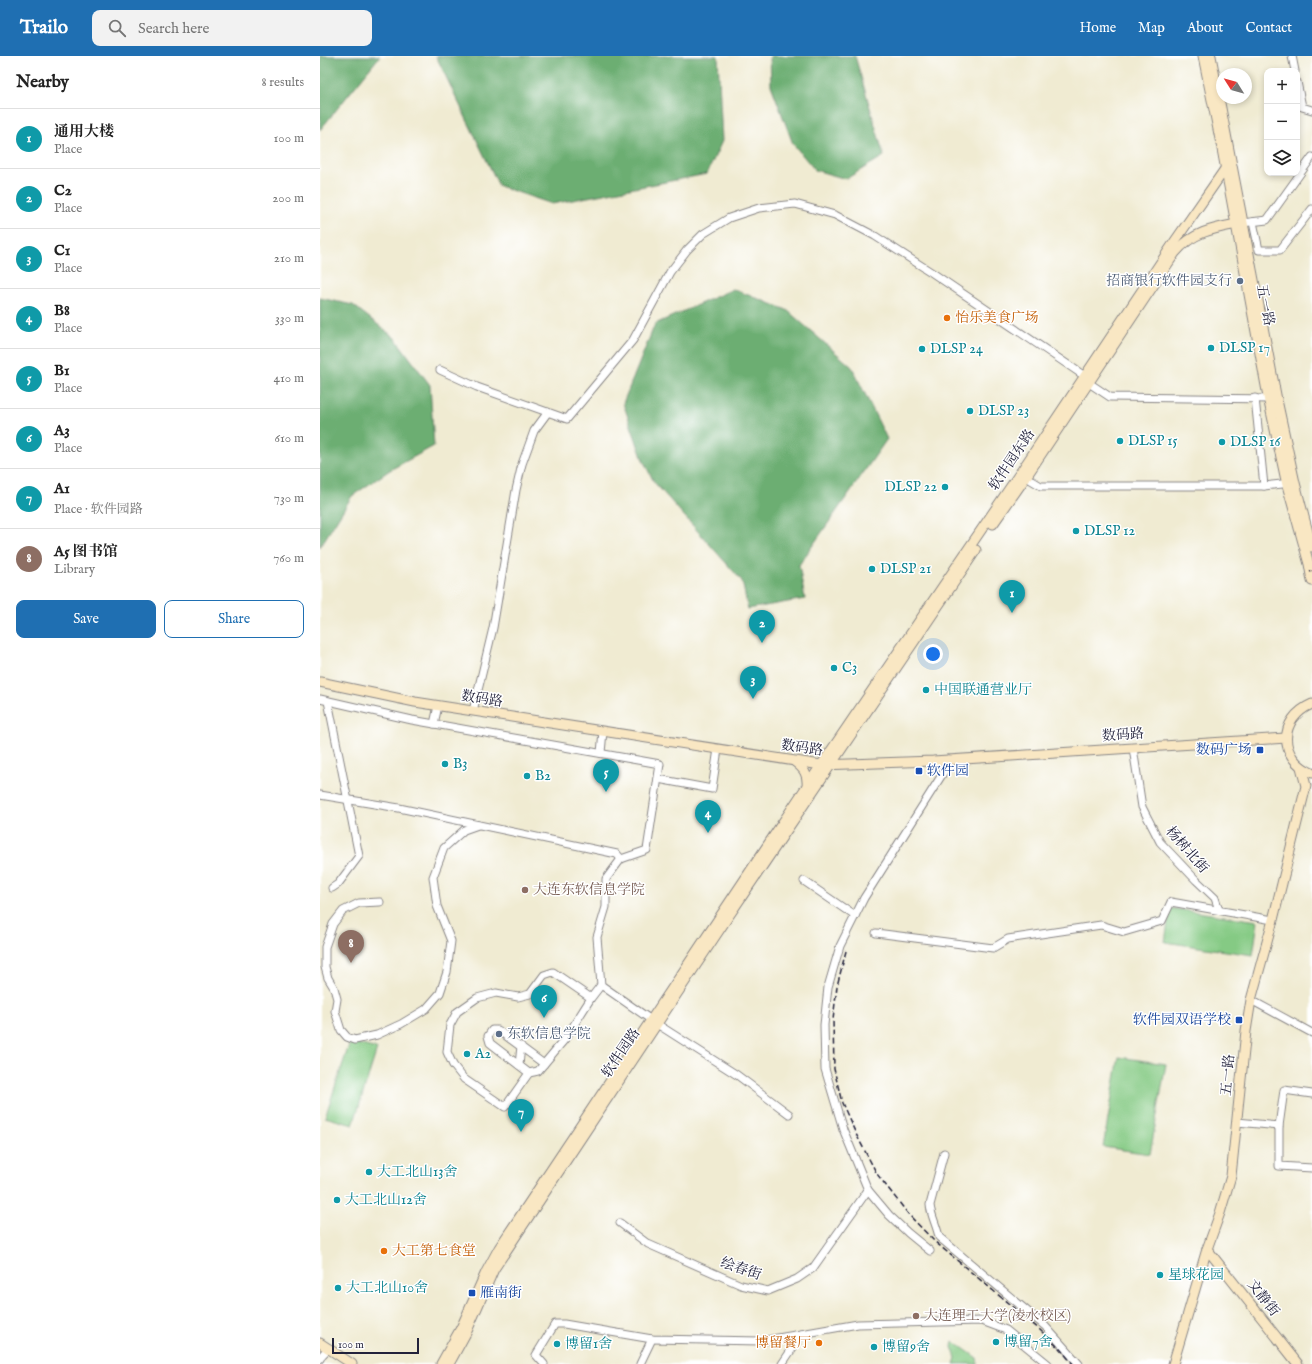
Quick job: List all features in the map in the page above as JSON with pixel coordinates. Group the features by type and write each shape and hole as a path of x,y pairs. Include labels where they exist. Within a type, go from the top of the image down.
{"main road":[{"name":"五一路","path":"1203,56 1225,170 1239,224"},
{"name":"五一路","path":"1211,56 1239,224 1273,399 1312,581"},
{"name":"软件园东路","path":"826,765 842,749 988,530 1026,477 1175,241 1225,170"},
{"name":"软件园东路","path":"826,765 1007,493 1181,246 1194,236 1239,224"},
{"name":"五一路","path":"1291,484 1312,547"},
{"name":"数码路","path":"320,682 438,706 826,765 1286,738"},
{"path":"1312,704 1301,709 1293,717 1288,727 1286,738 1287,747 1291,756 1301,767 1312,773"},
{"path":"842,749 844,756 854,764"},
{"path":"794,761 806,772 808,778 807,786"},
{"name":"软件园路","path":"449,1364 467,1331 494,1269 807,786 826,765"},
{"name":"软件园路","path":"441,1364 461,1328 486,1272 499,1248 728,917 826,765"},
{"path":"1301,767 1306,786"},
{"path":"1306,786 1312,778"},
{"name":"五一路","path":"1173,1364 1207,1249 1231,1176 1246,1031 1251,1000 1273,920 1306,786"},
{"name":"文静街","path":"1207,1249 1298,1364"},
{"path":"320,1343 352,1364"}],"street":[{"path":"1292,56 1294,68"},
{"path":"1300,97 1302,107 1312,110"},
{"path":"1239,224 1267,220 1312,156"},
{"path":"440,370 477,387 567,419 633,340 670,272 687,250 703,234 729,218 759,208 795,204 835,215 875,236 931,272 1088,380 1110,397 1273,399"},
{"path":"1253,222 1258,250 1280,250 1312,209"},
{"path":"1255,398 1264,486"},
{"path":"473,711 493,628 516,490 524,456 534,431 548,412"},
{"path":"1026,477 1041,486 1264,486 1291,484"},
{"path":"320,699 434,724 660,764 647,850 621,859 606,879 606,907 597,937 601,985 591,998 565,1040 538,1071 529,1072 490,1043 488,1036 492,1030 498,1030 544,1064"},
{"path":"328,701 359,856 338,884 332,888"},
{"path":"434,724 438,706"},
{"path":"601,753 603,731"},
{"name":"杨树北街","path":"1133,748 1142,807 1160,842 1215,898 1219,910"},
{"path":"658,779 712,789 718,749"},
{"path":"930,1251 889,1215 868,1190 843,1129 825,1069 824,1024 828,987 840,946 864,898 945,770 948,759"},
{"path":"320,795 399,808 616,854 621,859"},
{"path":"380,902 359,903 343,911 333,924 325,947 326,968 328,978 334,988 337,999 335,1011 341,1030 347,1037 355,1040 377,1035 401,1024 426,1010 440,993 447,972 451,941 437,906 433,877 444,848 464,830 479,825"},
{"path":"804,881 855,916"},
{"path":"876,933 993,948 1008,939 1101,925 1124,932 1162,921 1171,902 1273,920"},
{"path":"529,1072 505,1107 464,1079 453,1065 448,1052 450,1025 457,1012 477,998 496,993 518,997 530,994 544,975 553,972 591,998"},
{"path":"601,985 654,1022 737,1075 789,1114"},
{"path":"1251,1000 1312,1033"},
{"path":"519,1065 521,1046"},
{"path":"1312,1094 1284,1090 1279,1126 1279,1166 1312,1168"},
{"path":"1237,1122 1279,1126"},
{"path":"944,1153 930,1205 931,1213 939,1237 1045,1326 1079,1364"},
{"name":"绘春街","path":"620,1224 648,1244 741,1285 768,1291 797,1279 813,1268 868,1190"},
{"path":"544,1364 536,1355 555,1324 564,1324 652,1338 761,1341 858,1324 982,1321 1006,1330 1048,1364"},
{"path":"782,1364 802,1334"},
{"path":"640,1364 652,1338"},
{"path":"320,1359 329,1348"}],"green space":[{"path":"320,56 380,56 320,130"},
{"path":"436,56 718,56 722,141 707,174 552,204 499,186"},
{"path":"770,56 855,56 884,156 846,179 815,170 793,144 771,85"},
{"path":"733,289 787,310 852,367 887,439 799,565 805,599 748,609 742,581 654,482 643,460 623,403 655,324"},
{"path":"320,298 353,305 395,338 430,385 434,446 390,470 352,496 320,547"},
{"path":"1170,908 1258,921 1253,955 1165,942"},
{"path":"350,1042 377,1049 353,1125 325,1117"},
{"path":"1119,1057 1166,1064 1150,1154 1103,1147"},
{"path":"953,1341 977,1358 978,1364 954,1364 956,1358 952,1347"}],"railway":[{"path":"846,951 837,986 833,1020 834,1069 842,1103 877,1174 909,1215 934,1241 1040,1330 1073,1364"}],"place":[{"name":"招商银行软件园支行","path":"1240,281"},
{"name":"怡乐美食广场","path":"947,318"},
{"name":"DLSP 17","path":"1211,348"},
{"name":"DLSP 24","path":"922,349"},
{"name":"DLSP 23","path":"970,411"},
{"name":"DLSP 15","path":"1120,441"},
{"name":"DLSP 16","path":"1222,442"},
{"name":"DLSP 22","path":"945,487"},
{"name":"DLSP 12","path":"1076,531"},
{"name":"DLSP 21","path":"872,569"},
{"name":"通用大楼","path":"1012,613"},
{"name":"C2","path":"762,643"},
{"name":"C3","path":"834,668"},
{"name":"中国联通营业厅","path":"926,690"},
{"name":"C1","path":"753,699"},
{"name":"数码广场","path":"1260,750"},
{"name":"B3","path":"445,764"},
{"name":"软件园","path":"919,771"},
{"name":"B2","path":"527,776"},
{"name":"B1","path":"606,792"},
{"name":"B8","path":"708,833"},
{"name":"大连东软信息学院","path":"525,890"},
{"name":"A5 图书馆","path":"351,963"},
{"name":"A3","path":"544,1018"},
{"name":"软件园双语学校","path":"1239,1020"},
{"name":"东软信息学院","path":"499,1034"},
{"name":"A2","path":"467,1054"},
{"name":"A1","path":"521,1132"},
{"name":"大工北山13舍","path":"369,1172"},
{"name":"大工北山12舍","path":"337,1200"},
{"name":"大工第七食堂","path":"384,1251"},
{"name":"星球花园","path":"1160,1275"},
{"name":"大工北山10舍","path":"338,1288"},
{"name":"雁南街","path":"472,1293"},
{"name":"大连理工大学(凌水校区)","path":"916,1316"},
{"name":"博留7舍","path":"996,1342"},
{"name":"博留餐厅","path":"819,1343"},
{"name":"博留1舍","path":"557,1344"},
{"name":"博留9舍","path":"874,1347"}]}
